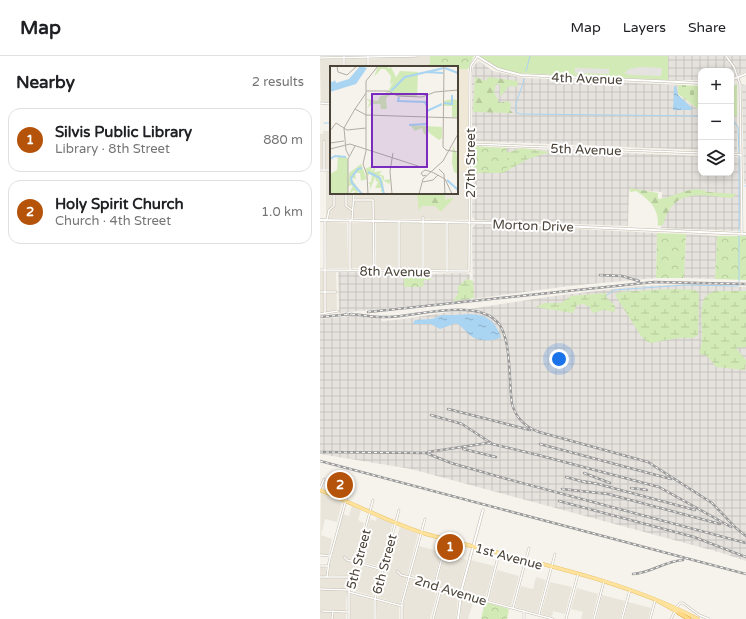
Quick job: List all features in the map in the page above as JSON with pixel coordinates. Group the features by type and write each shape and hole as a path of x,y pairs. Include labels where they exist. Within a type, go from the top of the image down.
{"highway":[{"path":"679,613 690,619"}],"main road":[{"name":"1st Avenue","path":"320,489 421,532 630,589 656,599 698,619"},
{"name":"1st Avenue","path":"676,609 679,613"}],"street":[{"path":"320,58 417,56"},
{"name":"4th Avenue","path":"478,56 498,69 521,75 698,83"},
{"name":"27th Street","path":"469,271 471,231 470,73 472,65 478,56"},
{"path":"726,56 738,77 740,87 742,233"},
{"path":"734,79 746,74"},
{"path":"320,103 330,104"},
{"path":"324,141 324,170"},
{"name":"5th Avenue","path":"470,144 698,153"},
{"path":"734,154 742,155"},
{"path":"320,170 330,170"},
{"path":"326,313 326,220 329,210 334,206 334,194"},
{"path":"346,194 346,206 352,210"},
{"path":"350,270 351,221 354,194"},
{"path":"354,200 373,200 374,271"},
{"path":"423,217 423,271"},
{"name":"Morton Drive","path":"320,220 470,222 746,234"},
{"path":"399,221 399,271"},
{"path":"447,222 447,271"},
{"path":"471,231 472,225 476,223"},
{"name":"8th Avenue","path":"320,270 469,271"},
{"path":"320,292 336,292"},
{"path":"320,314 338,311"},
{"path":"320,489 324,479"},
{"path":"327,577 328,566 349,489"},
{"name":"5th Street","path":"348,619 349,591 373,500"},
{"name":"6th Street","path":"375,619 375,599 399,510"},
{"path":"458,619 461,594 483,510"},
{"path":"402,619 402,606 425,519"},
{"path":"435,584 447,539"},
{"path":"513,608 529,548"},
{"path":"487,601 499,553"},
{"path":"539,615 555,554"},
{"path":"320,555 331,556"},
{"path":"344,557 383,570"},
{"path":"320,566 328,566"},
{"name":"2nd Avenue","path":"397,571 400,574 435,584 436,587 441,589 553,619"},
{"path":"566,619 578,574"},
{"path":"320,577 353,577"},
{"path":"594,619 604,581"},
{"path":"320,589 349,591 402,606"},
{"path":"433,619 441,589"},
{"path":"622,619 630,589"},
{"path":"650,619 656,599"},
{"path":"671,619 679,604 683,603 699,615 709,619"},
{"path":"322,611 348,612"},
{"path":"332,619 333,611"},
{"path":"524,611 524,619"}],"shaded area":[{"path":"380,56 430,56 430,63 427,66 370,66 370,59 381,58"},
{"path":"668,56 746,56 746,72 734,76 734,68 698,68 698,80 668,80"},
{"path":"320,59 342,59 342,66 330,66 330,102 321,102"},
{"path":"345,59 367,59 367,66 345,66"},
{"path":"479,61 493,71 524,78 678,85 678,95 698,109 698,150 474,141 472,138 472,71 474,65"},
{"path":"641,67 662,68 661,76 630,75 624,73 629,69"},
{"path":"575,68 609,69 609,74 575,73"},
{"path":"458,69 468,69 468,171 458,171"},
{"path":"742,84 746,85 746,184 744,184"},
{"path":"734,116 737,116 737,152 734,152"},
{"path":"323,131 330,131 330,168 320,168 320,134 323,134"},
{"path":"507,148 698,156 698,176 734,176 734,157 737,157 740,159 740,228 738,231 661,228 662,192 629,190 628,226 475,220 472,217 473,173 507,171"},
{"path":"326,170 330,170 330,194 458,194 458,171 468,171 469,218 467,220 326,218"},
{"path":"326,222 347,223 348,268 327,268"},
{"path":"351,223 372,223 372,268 351,268"},
{"path":"376,223 397,223 397,269 376,268"},
{"path":"400,223 421,223 421,269 400,269"},
{"path":"425,224 445,224 445,269 425,269"},
{"path":"448,224 468,224 467,269 449,269"},
{"path":"477,224 657,233 656,278 569,286 473,299 472,231 473,226"},
{"path":"686,234 717,236 715,279 684,278"},
{"path":"320,272 336,272 337,309 334,311 320,313"},
{"path":"338,272 404,273 404,287 423,280 431,280 431,274 466,273 470,275 471,300 339,313"},
{"path":"697,284 746,287 746,561 722,553 411,469 320,454 320,319 363,315 380,318 382,321 554,296 639,286"},
{"path":"321,493 342,502 337,522 325,519 321,535 332,539 329,554 320,554"},
{"path":"352,506 361,510 358,520 364,523 351,576 329,575 330,564 343,514 349,516"},
{"path":"377,517 393,523 381,567 359,561 370,519 376,521"},
{"path":"400,527 418,534 400,604 377,597 394,535 397,536"},
{"path":"435,544 443,547 434,581 411,575 419,546 434,550"},
{"path":"445,553 467,560 459,592 436,586"},
{"path":"471,560 494,566 485,599 463,593"},
{"path":"358,565 380,571 373,596 351,590"},
{"path":"320,567 326,567 326,578 351,578 346,601 346,619 320,619"},
{"path":"497,570 519,576 511,606 489,600"},
{"path":"536,577 546,580 537,613 515,607 521,586 533,589"},
{"path":"410,579 433,585 433,589 438,591 430,619 403,619 403,605"},
{"path":"550,582 572,587 565,614 553,611 552,617 541,614"},
{"path":"577,588 598,594 592,619 581,619 583,612 571,609"},
{"path":"442,591 458,596 456,619 434,619"},
{"path":"350,594 373,600 373,619 350,619"},
{"path":"602,595 625,601 620,619 596,619"},
{"path":"463,596 474,600 468,619 460,619"},
{"path":"376,601 399,607 399,619 377,619"},
{"path":"628,602 651,608 648,619 624,619"}],"green space":[{"path":"430,56 474,56 468,69 458,69 458,66 427,66 430,63"},
{"path":"479,56 668,56 668,80 516,73 498,68"},
{"path":"475,77 486,81 488,77 518,81 517,87 509,86 500,97 500,85 496,84 494,93 500,103 506,101 511,103 510,110 513,113 473,112"},
{"path":"737,84 737,116 734,116 734,86"},
{"path":"678,85 698,86 698,109 678,94"},
{"path":"473,146 507,148 507,171 473,173"},
{"path":"522,148 550,152 528,159 503,173 482,173 479,169 506,153"},
{"path":"630,188 658,193 658,199 696,189 707,192 737,194 732,198 699,195 681,199 674,204 663,225 658,226 657,215 653,206 636,191 630,192"},
{"path":"417,194 445,194 445,200 454,197 442,211 435,206 422,206 419,211"},
{"path":"657,233 686,234 684,278 656,278"},
{"path":"717,236 746,236 746,280 715,279"},
{"path":"404,273 431,274 431,280 424,280 423,287 404,287"},
{"path":"467,279 473,281 474,298 453,301 458,294 458,286"},
{"path":"672,289 694,290 699,293 698,335 693,338 678,338 651,343 646,341 641,336 615,295 620,292"},
{"path":"716,291 746,291 746,347 736,348 746,360 745,370 716,367 708,357 699,353 702,345 702,308 704,300 708,294"},
{"path":"606,293 607,298 615,306 615,312 604,310 592,313 590,307 583,304 577,305 573,313 536,307 544,303 561,303 571,296"},
{"path":"485,602 509,609 507,619 481,619"}],"water":[{"path":"676,86 678,95 691,107 692,110 673,110 674,87"},
{"path":"469,314 484,317 491,321 501,337 495,340 477,339 471,336 456,323 440,329 431,324 413,324 415,320 432,319 442,315"}],"waterway":[{"path":"526,71 530,56"},
{"path":"524,79 516,104 516,112 520,114 698,116"},
{"path":"734,121 738,127 739,153"},
{"path":"324,123 330,123"},
{"path":"739,156 739,231"},
{"path":"739,236 739,282"},
{"path":"607,295 614,290 686,285 739,285"}],"railway":[{"path":"600,275 622,276 639,281"},
{"path":"368,312 654,282 746,284"},
{"path":"346,314 389,317 434,311 467,310 482,313 494,319 502,329 507,346 512,404 516,414 525,425 539,432 648,462 712,503 736,528 746,536"},
{"path":"320,317 352,314"},
{"path":"448,409 530,430"},
{"path":"431,415 462,424 491,443"},
{"path":"428,452 488,443 538,455 659,487 731,527"},
{"path":"540,444 671,479"},
{"path":"463,449 496,457"},
{"path":"320,452 426,453 451,463 507,479 746,543"},
{"path":"320,461 746,574"},
{"path":"584,473 610,483"},
{"path":"566,477 588,483"},
{"path":"582,481 695,510"},
{"path":"631,488 647,490"},
{"path":"562,489 608,494 720,524"},
{"path":"559,501 694,537 746,557"},
{"path":"633,574 646,572 670,562 683,560"}],"place":[{"name":"Holy Spirit Church","path":"340,485"},
{"name":"Silvis Public Library","path":"450,547"}]}
